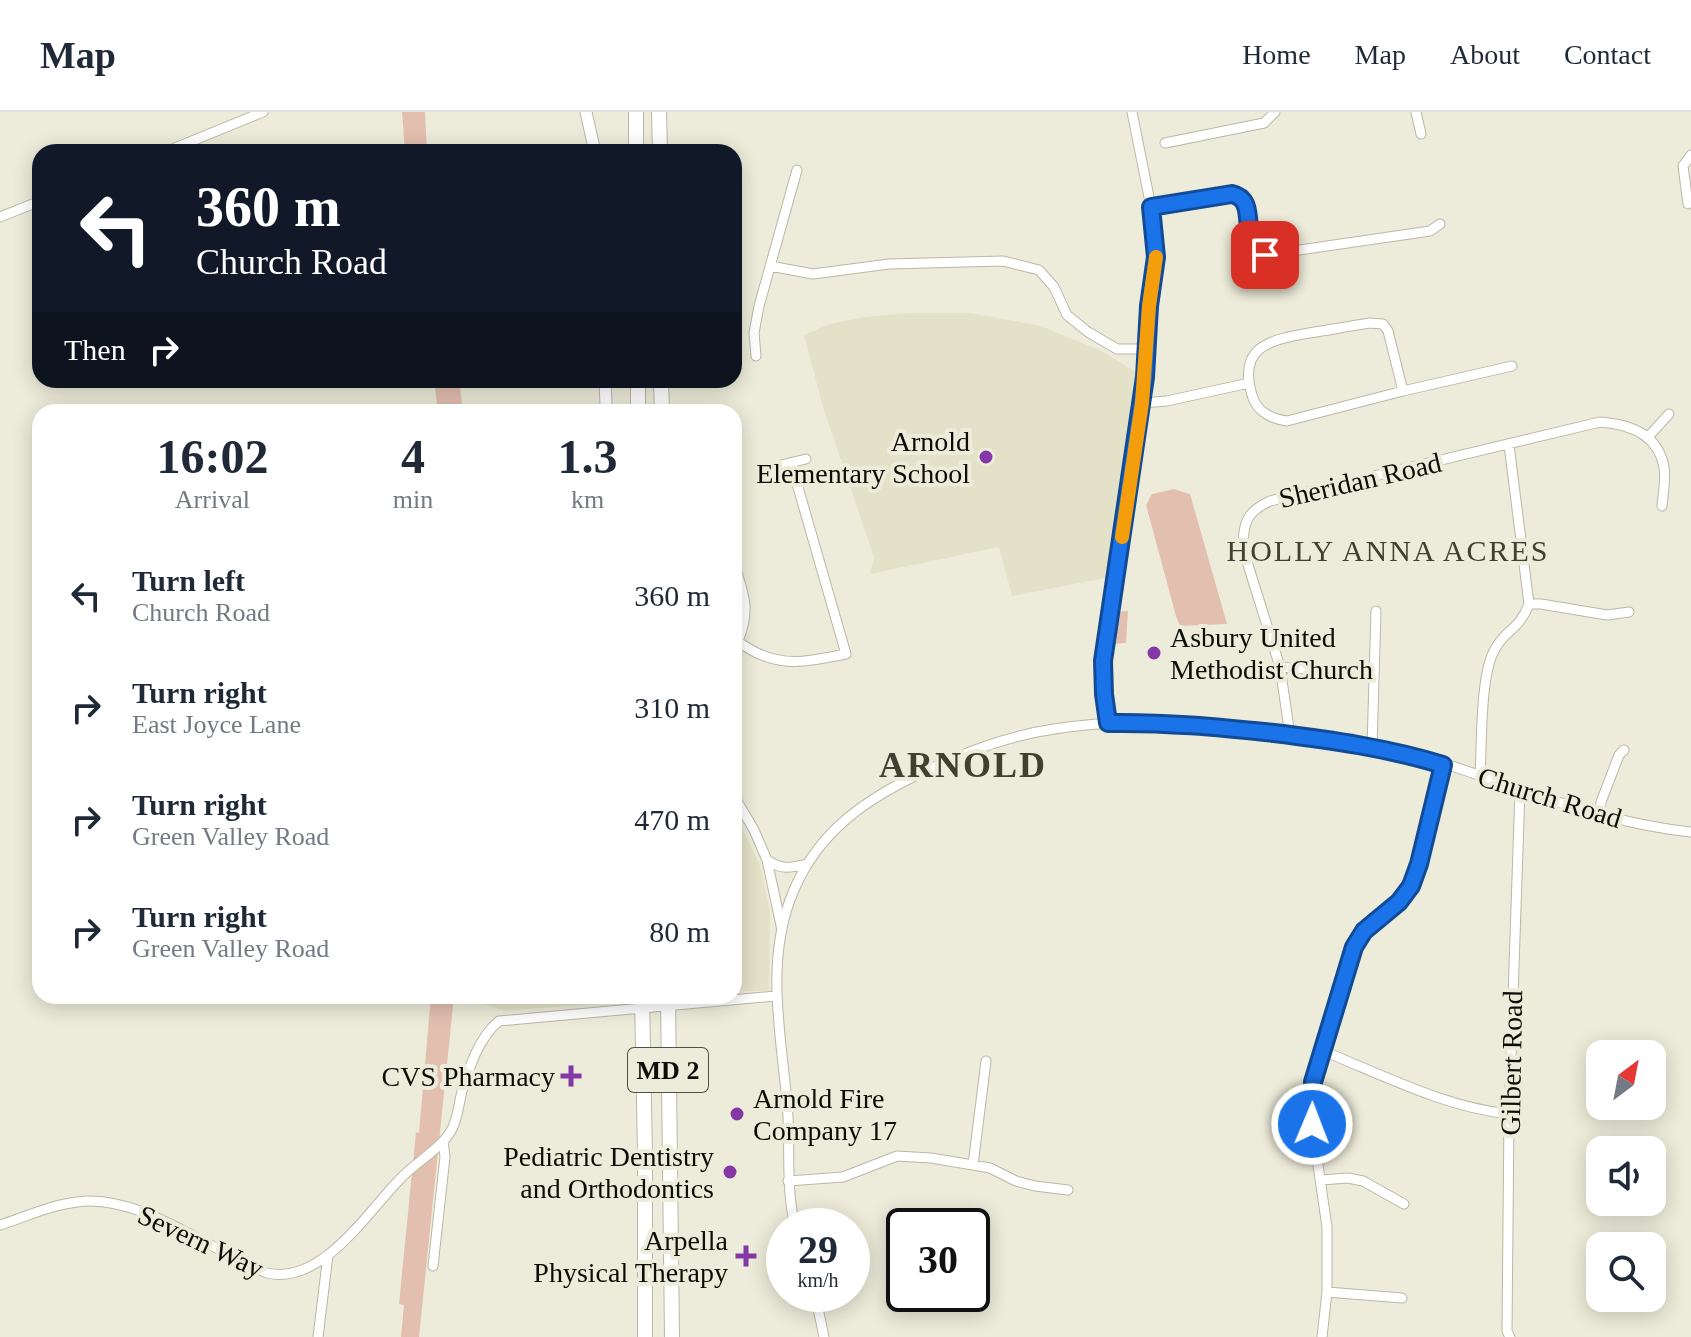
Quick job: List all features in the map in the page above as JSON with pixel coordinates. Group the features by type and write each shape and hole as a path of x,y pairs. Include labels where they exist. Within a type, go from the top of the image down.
{"highway":[{"path":"636,112 636,144"},
{"path":"659,112 660,144"},
{"name":"MD 2","path":"642,1004 645,1337"},
{"name":"MD 2","path":"668,1004 672,1337"}],"street":[{"path":"185,144 263,112"},
{"path":"586,112 593,144"},
{"path":"1108,723 1103,661 1142,403 1156,257 1151,207 1132,112"},
{"path":"1165,143 1264,123 1275,112"},
{"path":"1416,112 1421,134"},
{"path":"1688,204 1683,166 1691,155"},
{"path":"756,356 754,333 759,306 797,170"},
{"path":"1151,207 1238,195 1245,202 1253,247 1265,255 1430,231 1440,224"},
{"path":"0,217 32,204"},
{"path":"770,266 813,274 889,264 1003,261 1039,270 1054,287 1067,315 1088,332 1117,349 1147,349"},
{"path":"1403,391 1388,331 1383,324 1269,341 1252,358 1249,366 1249,383 1258,407 1275,419 1287,421 1512,366"},
{"path":"1142,403 1167,401 1249,383"},
{"path":"1662,506 1664,465 1660,453 1648,437 1669,414"},
{"name":"Sheridan Road","path":"1290,735 1280,667 1243,549 1247,518 1257,507 1270,501 1600,422 1625,425 1648,437"},
{"path":"1480,775 1486,678 1492,652 1499,641 1520,623 1529,604 1509,445"},
{"path":"777,466 806,459"},
{"path":"742,644 754,652 786,663 846,654 791,463"},
{"path":"742,590 746,612 742,629"},
{"path":"1529,604 1607,615 1629,612"},
{"path":"1372,747 1376,611"},
{"path":"1280,667 1374,674"},
{"name":"Church Road","path":"782,930 789,902 807,864 827,836 847,817 884,791 908,779 994,743 1055,728 1156,722 1205,725 1372,747 1480,775 1520,790 1641,825 1691,832"},
{"path":"1600,813 1606,789 1619,755 1624,750"},
{"path":"1322,1337 1327,1292 1327,1227 1312,1124 1313,1082 1354,947 1364,931 1399,902 1411,886 1443,765"},
{"name":"Gilbert Road","path":"1510,1337 1507,1331 1509,1114 1520,790"},
{"path":"742,810 767,860 782,930 776,996 788,1108 791,1208"},
{"path":"767,860 784,868 807,864"},
{"path":"742,998 776,996"},
{"name":"Severn Way","path":"0,1225 63,1205 92,1201 118,1205 146,1214 257,1269 274,1275 299,1271 328,1255 406,1173 443,1141 453,1127 466,1081 493,1025 503,1019 545,1018 630,1004"},
{"path":"1323,1051 1456,1103 1481,1111 1509,1114"},
{"path":"973,1165 986,1061"},
{"path":"433,1266 445,1157 443,1141"},
{"path":"788,1181 843,1177 897,1156 990,1168 1016,1181 1068,1190"},
{"path":"1321,1180 1348,1178 1363,1181 1404,1204"},
{"path":"318,1337 328,1255"},
{"path":"1327,1292 1402,1298"},
{"path":"819,1312 824,1337"}],"shaded area":[{"path":"402,112 425,112 427,144 404,144"},
{"name":"Arnold Elementary School","path":"970,313 1041,326 1099,350 1145,377 1110,577 1012,596 999,547 870,574 874,557 823,407 804,335 830,324 863,317"},
{"path":"435,388 460,388 462,404 437,404"},
{"path":"1174,489 1190,494 1227,624 1180,626 1176,616 1146,505 1152,494"},
{"path":"1128,611 1126,643 1112,644 1115,612"},
{"path":"742,828 760,866 770,911 769,991 742,991"},
{"path":"430,1004 453,1004 419,1337 401,1337 404,1305 399,1304 416,1132 419,1133"},
{"path":"482,1004 594,1004 506,1011"}],"slow traffic":[{"path":"1122,537 1142,403 1156,257"}],"place":[{"name":"Arnold Elementary School","path":"986,457"},
{"name":"Asbury United Methodist Church","path":"1154,653"},
{"name":"CVS Pharmacy","path":"571,1076"},
{"name":"Arnold Fire Company 17","path":"737,1114"},
{"name":"Pediatric Dentistry and Orthodontics","path":"730,1172"},
{"name":"Arpella Physical Therapy","path":"746,1256"}],"district":[{"name":"HOLLY ANNA ACRES","path":"1388,551"},
{"name":"ARNOLD","path":"963,764"}],"route":[{"path":"1265,255 1253,247 1245,202 1238,195 1151,207 1156,257 1149,306 1145,377 1103,661 1104,694 1108,723 1205,725 1330,740 1396,751 1443,765 1411,886 1399,902 1364,931 1354,947 1313,1082 1312,1124"}]}
